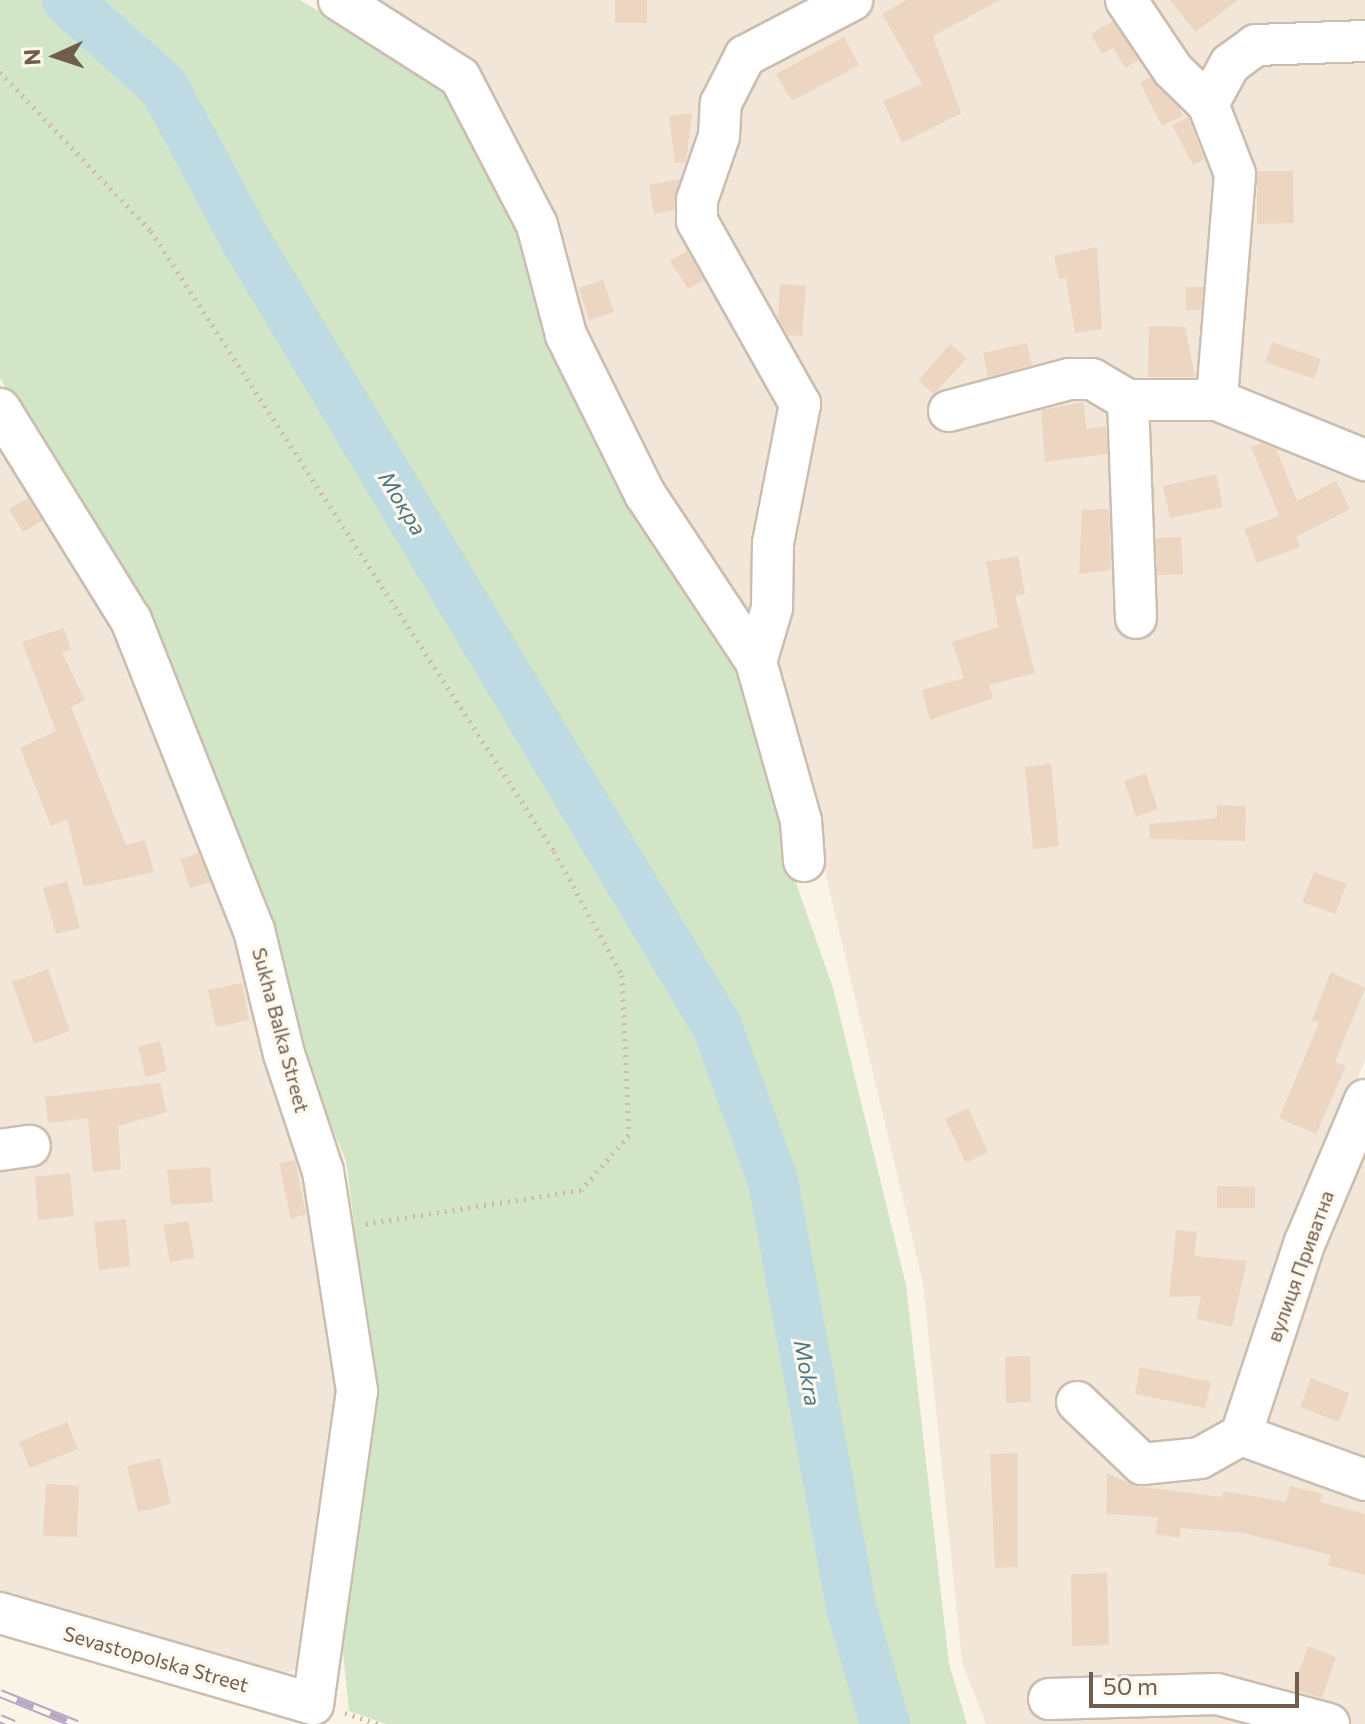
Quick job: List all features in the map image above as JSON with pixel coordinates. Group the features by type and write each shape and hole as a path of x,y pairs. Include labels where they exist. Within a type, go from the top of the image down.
{"street":[{"path":"339,0 460,77 537,225 566,335 645,494 756,662 801,821 804,861"},
{"path":"756,662 772,608 773,543 800,404 697,221 697,200 719,136 721,103 745,56 852,0"},
{"path":"1126,0 1173,70 1208,104 1235,174 1217,400"},
{"path":"1208,104 1230,64 1256,45 1365,41"},
{"path":"949,411 1069,379 1092,379 1128,400 1217,400 1365,460"},
{"path":"1128,400 1136,618"},
{"name":"Sukha Balka Street","path":"0,409 131,620 196,773 254,930 335,1229 357,1391 313,1704"},
{"name":"вулиця Приватна","path":"1241,1435 1305,1242 1365,1100"},
{"path":"1077,1402 1142,1464 1200,1458 1241,1435 1365,1480"},
{"name":"Sevastopolska Street","path":"0,1613 313,1704"},
{"path":"1049,1699 1217,1694 1329,1724"}],"path":[{"path":"0,72 151,231 554,851 622,975 629,1135 581,1190 335,1229"}],"shaded area":[{"path":"377,0 826,0 738,48 697,171 794,404 765,602 745,620 708,576 577,320 549,220 479,67"},
{"path":"873,0 1118,0 1229,173 1209,409 1365,472 1365,1060 1288,1244 1227,1436 1365,1490 1365,1724 986,1724 962,1662 923,1283 775,662 811,400 706,219 730,104 751,65"},
{"path":"1142,0 1365,0 1365,438 1234,386 1247,171"},
{"path":"0,421 125,623 248,934 316,1173 349,1387 312,1648 297,1670 276,1675 0,1600"},
{"path":"1365,1142 1365,1458 1264,1423 1321,1244"}],"green space":[{"path":"0,0 300,0 447,88 734,653 789,863 833,988 906,1285 949,1664 967,1724 386,1724 349,1711 341,1634 376,1396 346,1161 296,1044 140,614 0,378"}],"building":[{"path":"615,0 647,0 647,23 615,23"},
{"path":"906,0 1000,0 933,36 961,113 902,143 883,101 922,84 882,14"},
{"path":"1170,0 1238,0 1195,32"},
{"path":"1113,21 1139,60 1125,68 1113,48 1102,54 1091,34"},
{"path":"844,37 859,65 792,101 776,74"},
{"path":"1150,77 1183,116 1162,126 1140,83"},
{"path":"692,113 686,162 675,163 669,116"},
{"path":"1188,117 1204,159 1193,165 1172,125"},
{"path":"1257,171 1293,171 1294,223 1257,224"},
{"path":"680,179 674,210 654,214 649,185"},
{"path":"1097,247 1102,329 1075,333 1066,278 1059,279 1054,256"},
{"path":"687,251 704,280 688,289 670,261"},
{"path":"603,280 614,312 589,320 579,288"},
{"path":"780,284 806,286 802,336 788,335 778,318"},
{"path":"1186,287 1203,287 1201,310 1186,310"},
{"path":"1149,326 1185,327 1195,377 1148,377"},
{"path":"1272,342 1321,359 1314,379 1265,362"},
{"path":"1027,343 1032,365 988,377 983,353"},
{"path":"950,344 967,358 934,394 918,381"},
{"path":"1084,402 1086,429 1106,426 1107,454 1045,462 1041,410"},
{"path":"1262,443 1276,449 1297,501 1336,481 1350,509 1296,537 1300,547 1257,563 1244,529 1279,516 1251,447"},
{"path":"1216,474 1223,507 1170,518 1163,486"},
{"path":"28,498 42,521 23,532 9,509"},
{"path":"1109,509 1111,570 1079,574 1082,510"},
{"path":"1181,537 1183,574 1157,575 1156,538"},
{"path":"1018,556 1025,594 1015,596 1035,673 989,685 993,698 930,720 922,690 964,678 952,642 998,627 986,562"},
{"path":"64,628 71,650 62,653 85,700 71,707 126,845 145,840 154,872 84,887 67,819 51,826 20,748 56,731 22,642"},
{"path":"1051,764 1059,846 1033,849 1025,767"},
{"path":"1146,773 1158,809 1136,817 1124,781"},
{"path":"1217,805 1246,806 1245,841 1150,839 1149,824 1217,818"},
{"path":"199,853 210,882 190,888 180,859"},
{"path":"1314,872 1347,884 1335,914 1302,902"},
{"path":"67,881 80,928 56,934 43,888"},
{"path":"48,969 70,1031 34,1044 12,982"},
{"path":"1331,972 1365,988 1335,1062 1346,1066 1316,1134 1279,1118 1319,1023 1312,1020"},
{"path":"242,983 249,1020 216,1027 208,990"},
{"path":"160,1041 167,1071 146,1077 138,1047"},
{"path":"160,1083 167,1112 118,1126 121,1169 93,1172 88,1118 48,1123 45,1097"},
{"path":"968,1108 988,1152 966,1163 945,1119"},
{"path":"295,1160 306,1214 291,1219 279,1163"},
{"path":"210,1167 213,1202 171,1205 167,1170"},
{"path":"70,1173 74,1216 38,1220 35,1177"},
{"path":"1217,1186 1255,1187 1255,1208 1217,1208"},
{"path":"126,1219 130,1266 99,1270 94,1222"},
{"path":"188,1221 195,1258 170,1262 163,1225"},
{"path":"1176,1230 1197,1232 1194,1256 1247,1261 1232,1327 1196,1319 1201,1296 1169,1297"},
{"path":"1030,1356 1031,1402 1006,1403 1005,1357"},
{"path":"1140,1367 1211,1382 1205,1408 1135,1394"},
{"path":"1311,1378 1349,1393 1339,1422 1300,1407"},
{"path":"67,1422 78,1449 30,1468 19,1442"},
{"path":"1018,1453 1018,1567 995,1568 990,1454"},
{"path":"160,1458 171,1504 138,1512 127,1466"},
{"path":"1107,1473 1135,1486 1222,1497 1223,1491 1286,1502 1290,1486 1322,1494 1320,1502 1365,1514 1365,1575 1328,1565 1331,1555 1243,1533 1181,1528 1179,1538 1155,1534 1158,1517 1106,1514"},
{"path":"46,1484 79,1486 77,1537 43,1536"},
{"path":"1107,1573 1109,1645 1072,1646 1071,1574"},
{"path":"1308,1646 1336,1657 1322,1698 1293,1689"}],"waterway":[{"name":"Мокра","path":"67,0 164,87 245,239 717,1026 773,1181 851,1607 885,1724"}],"railway":[{"path":"0,1693 77,1724"},
{"path":"0,1718 14,1724"}],"water label":[{"name":"Mokra","path":"808,1373"}]}
